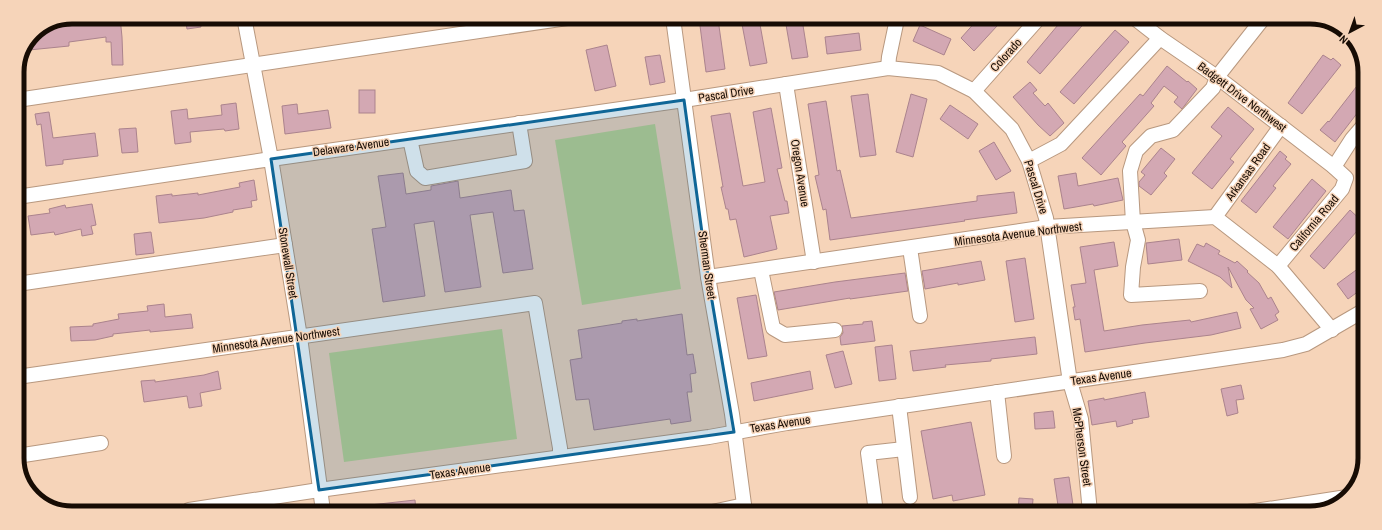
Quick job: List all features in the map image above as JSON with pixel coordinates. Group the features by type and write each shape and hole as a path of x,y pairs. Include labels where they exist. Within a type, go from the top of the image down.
{"street":[{"name":"Stonewall Street","path":"245,24 271,159 300,337 322,506"},
{"path":"24,99 526,24"},
{"name":"Sherman Street","path":"674,24 708,277 734,432 745,506"},
{"path":"888,68 888,57 896,24"},
{"name":"Colorado","path":"974,91 1034,24"},
{"name":"Badgett Drive Northwest","path":"1142,24 1217,77 1334,166 1346,178"},
{"path":"1200,291 1131,295 1133,267 1138,240 1133,222 1130,170 1136,152 1151,136 1173,130 1213,88 1217,77 1259,24"},
{"path":"1029,161 1062,144 1160,38"},
{"name":"Pascal Drive","path":"684,100 888,68 938,73 974,91 1012,129 1029,161 1046,218 1070,382"},
{"name":"Oregon Avenue","path":"786,84 814,262"},
{"name":"Delaware Avenue","path":"24,196 684,100"},
{"path":"410,139 417,171 425,178 525,161 519,123"},
{"name":"Arkansas Road","path":"1215,218 1281,126"},
{"path":"1334,166 1358,132"},
{"name":"California Road","path":"1278,266 1342,189 1346,178"},
{"path":"1215,218 1278,266 1332,330"},
{"name":"Minnesota Avenue Northwest","path":"708,277 1047,228 1215,218"},
{"path":"24,283 285,245"},
{"path":"910,248 920,316"},
{"path":"761,270 773,328 785,335 835,330"},
{"name":"Minnesota Avenue Northwest","path":"24,376 535,303 560,448 560,458"},
{"name":"Texas Avenue","path":"215,506 319,490 560,458 899,406 1283,350 1306,344 1358,314"},
{"name":"McPherson Street","path":"1070,382 1081,420 1089,506"},
{"path":"997,392 1004,456"},
{"path":"899,406 910,498"},
{"path":"24,455 101,443"},
{"path":"875,506 868,453 904,449"},
{"path":"1288,506 1335,499"}],"highlighted area":[{"path":"684,100 708,277 734,432 319,490 271,159"}],"green space":[{"path":"655,124 681,289 582,305 555,140"},
{"path":"502,329 517,439 344,462 329,353"}],"building":[{"path":"121,24 123,65 112,65 111,42 106,42 106,37 69,42 69,46 30,50 32,45 45,32 55,28 77,25"},
{"path":"186,24 201,24 201,27 187,29"},
{"path":"700,24 719,24 725,69 706,72"},
{"path":"742,24 760,24 767,63 750,66"},
{"path":"786,24 803,24 808,57 792,59"},
{"path":"974,24 995,24 997,26 974,51 961,38"},
{"path":"1059,24 1084,24 1040,74 1027,62"},
{"path":"920,25 951,39 944,55 913,41"},
{"path":"1115,30 1129,42 1074,104 1060,92"},
{"path":"859,33 861,50 827,54 825,37"},
{"path":"607,45 616,86 595,91 586,50"},
{"path":"660,55 665,82 650,85 645,57"},
{"path":"1323,55 1331,60 1333,58 1341,65 1302,114 1288,103"},
{"path":"1167,66 1197,89 1182,109 1174,102 1178,97 1164,86 1151,103 1154,106 1122,142 1126,146 1101,175 1082,158 1140,94 1143,96"},
{"path":"1030,82 1037,90 1033,93 1045,106 1048,103 1064,123 1050,136 1013,97"},
{"path":"1358,85 1358,112 1335,142 1320,130 1328,121 1329,122"},
{"path":"359,90 375,90 375,113 359,113"},
{"path":"868,94 876,155 860,157 851,96"},
{"path":"911,94 927,99 913,157 896,152"},
{"path":"826,101 837,171 840,170 851,218 977,201 977,196 1014,192 1017,213 830,240 826,209 823,210 815,176 819,175 808,104"},
{"path":"236,103 239,129 190,132 191,142 175,144 171,111 187,109 188,119 222,115 221,105"},
{"path":"297,104 298,114 328,110 331,128 285,134 282,106"},
{"path":"950,105 978,124 968,139 940,119"},
{"path":"1228,107 1254,129 1230,159 1234,162 1212,189 1192,173 1222,136 1211,127"},
{"path":"771,108 782,168 777,169 785,201 787,201 789,213 770,216 777,249 744,257 736,219 730,220 728,209 726,209 721,187 723,187 711,116 730,113 743,186 765,182 753,112"},
{"path":"49,112 53,138 95,133 98,156 63,160 63,164 46,166 41,124 37,125 35,114"},
{"path":"136,128 138,152 122,153 119,129"},
{"path":"994,142 1011,171 996,180 979,151"},
{"path":"1161,148 1175,159 1164,173 1167,176 1151,195 1139,186 1139,182 1145,175 1141,172"},
{"path":"1280,151 1287,157 1285,159 1291,164 1273,186 1276,188 1256,213 1241,201"},
{"path":"403,173 406,194 431,190 431,186 458,181 460,198 511,190 514,211 524,210 533,269 503,273 493,212 470,215 481,287 445,292 434,221 414,224 425,296 383,302 372,229 386,227 378,176"},
{"path":"1076,173 1078,186 1118,178 1123,200 1094,206 1093,204 1064,209 1058,176"},
{"path":"1312,179 1326,191 1288,239 1273,227"},
{"path":"254,180 257,200 251,201 252,207 233,210 233,212 204,218 159,223 156,196 198,193 198,195 240,187 239,183"},
{"path":"92,204 96,225 91,226 93,234 82,236 81,229 55,235 54,232 31,235 28,216 50,213 49,209 65,205 66,208"},
{"path":"1350,210 1358,217 1358,230 1324,269 1310,256"},
{"path":"151,232 154,253 136,255 134,234"},
{"path":"1179,239 1182,260 1148,264 1146,243"},
{"path":"1114,242 1118,266 1094,270 1104,331 1190,320 1191,322 1237,312 1241,328 1211,335 1085,352 1080,319 1075,320 1073,307 1075,307 1071,285 1086,283 1080,247"},
{"path":"1206,243 1220,251 1218,254 1235,263 1237,261 1248,271 1247,272 1259,283 1268,299 1271,297 1279,312 1275,315 1278,320 1261,329 1250,309 1254,308 1246,300 1228,267 1232,288 1220,277 1188,261 1197,244 1204,247"},
{"path":"1025,258 1034,319 1015,322 1006,261"},
{"path":"981,261 985,280 925,289 922,271"},
{"path":"1358,269 1358,292 1348,299 1337,284"},
{"path":"905,273 908,291 850,298 778,310 774,292 835,282"},
{"path":"756,295 767,356 748,359 737,298"},
{"path":"164,304 165,317 191,314 193,328 150,332 150,330 113,334 113,336 95,340 71,341 70,327 93,326 93,324 119,319 118,314 148,311 147,306"},
{"path":"682,314 687,355 693,354 696,373 690,374 692,392 687,392 691,421 671,424 670,419 594,430 589,399 576,400 570,360 582,358 578,330 622,323 622,321 637,319 637,321"},
{"path":"872,321 875,341 841,345 840,337 843,333 842,326 863,324 863,322"},
{"path":"1035,337 1037,354 991,359 991,361 945,365 946,367 913,371 910,351"},
{"path":"892,345 896,379 879,381 875,347"},
{"path":"843,351 852,384 835,388 826,355"},
{"path":"218,371 221,389 200,393 202,406 189,408 187,396 144,402 141,381 155,380 155,382 204,375"},
{"path":"810,371 813,389 754,401 751,383"},
{"path":"1241,385 1244,399 1236,400 1238,413 1227,416 1221,389"},
{"path":"1145,392 1149,417 1132,420 1133,423 1117,427 1116,421 1092,425 1088,401 1104,398 1104,400"},
{"path":"1053,411 1055,428 1035,429 1034,413"},
{"path":"971,422 985,495 953,501 952,495 933,499 921,431"},
{"path":"1069,477 1073,506 1058,506 1054,479"},
{"path":"1019,498 1033,499 1032,506 1018,506"},
{"path":"415,500 416,506 370,506"}]}
